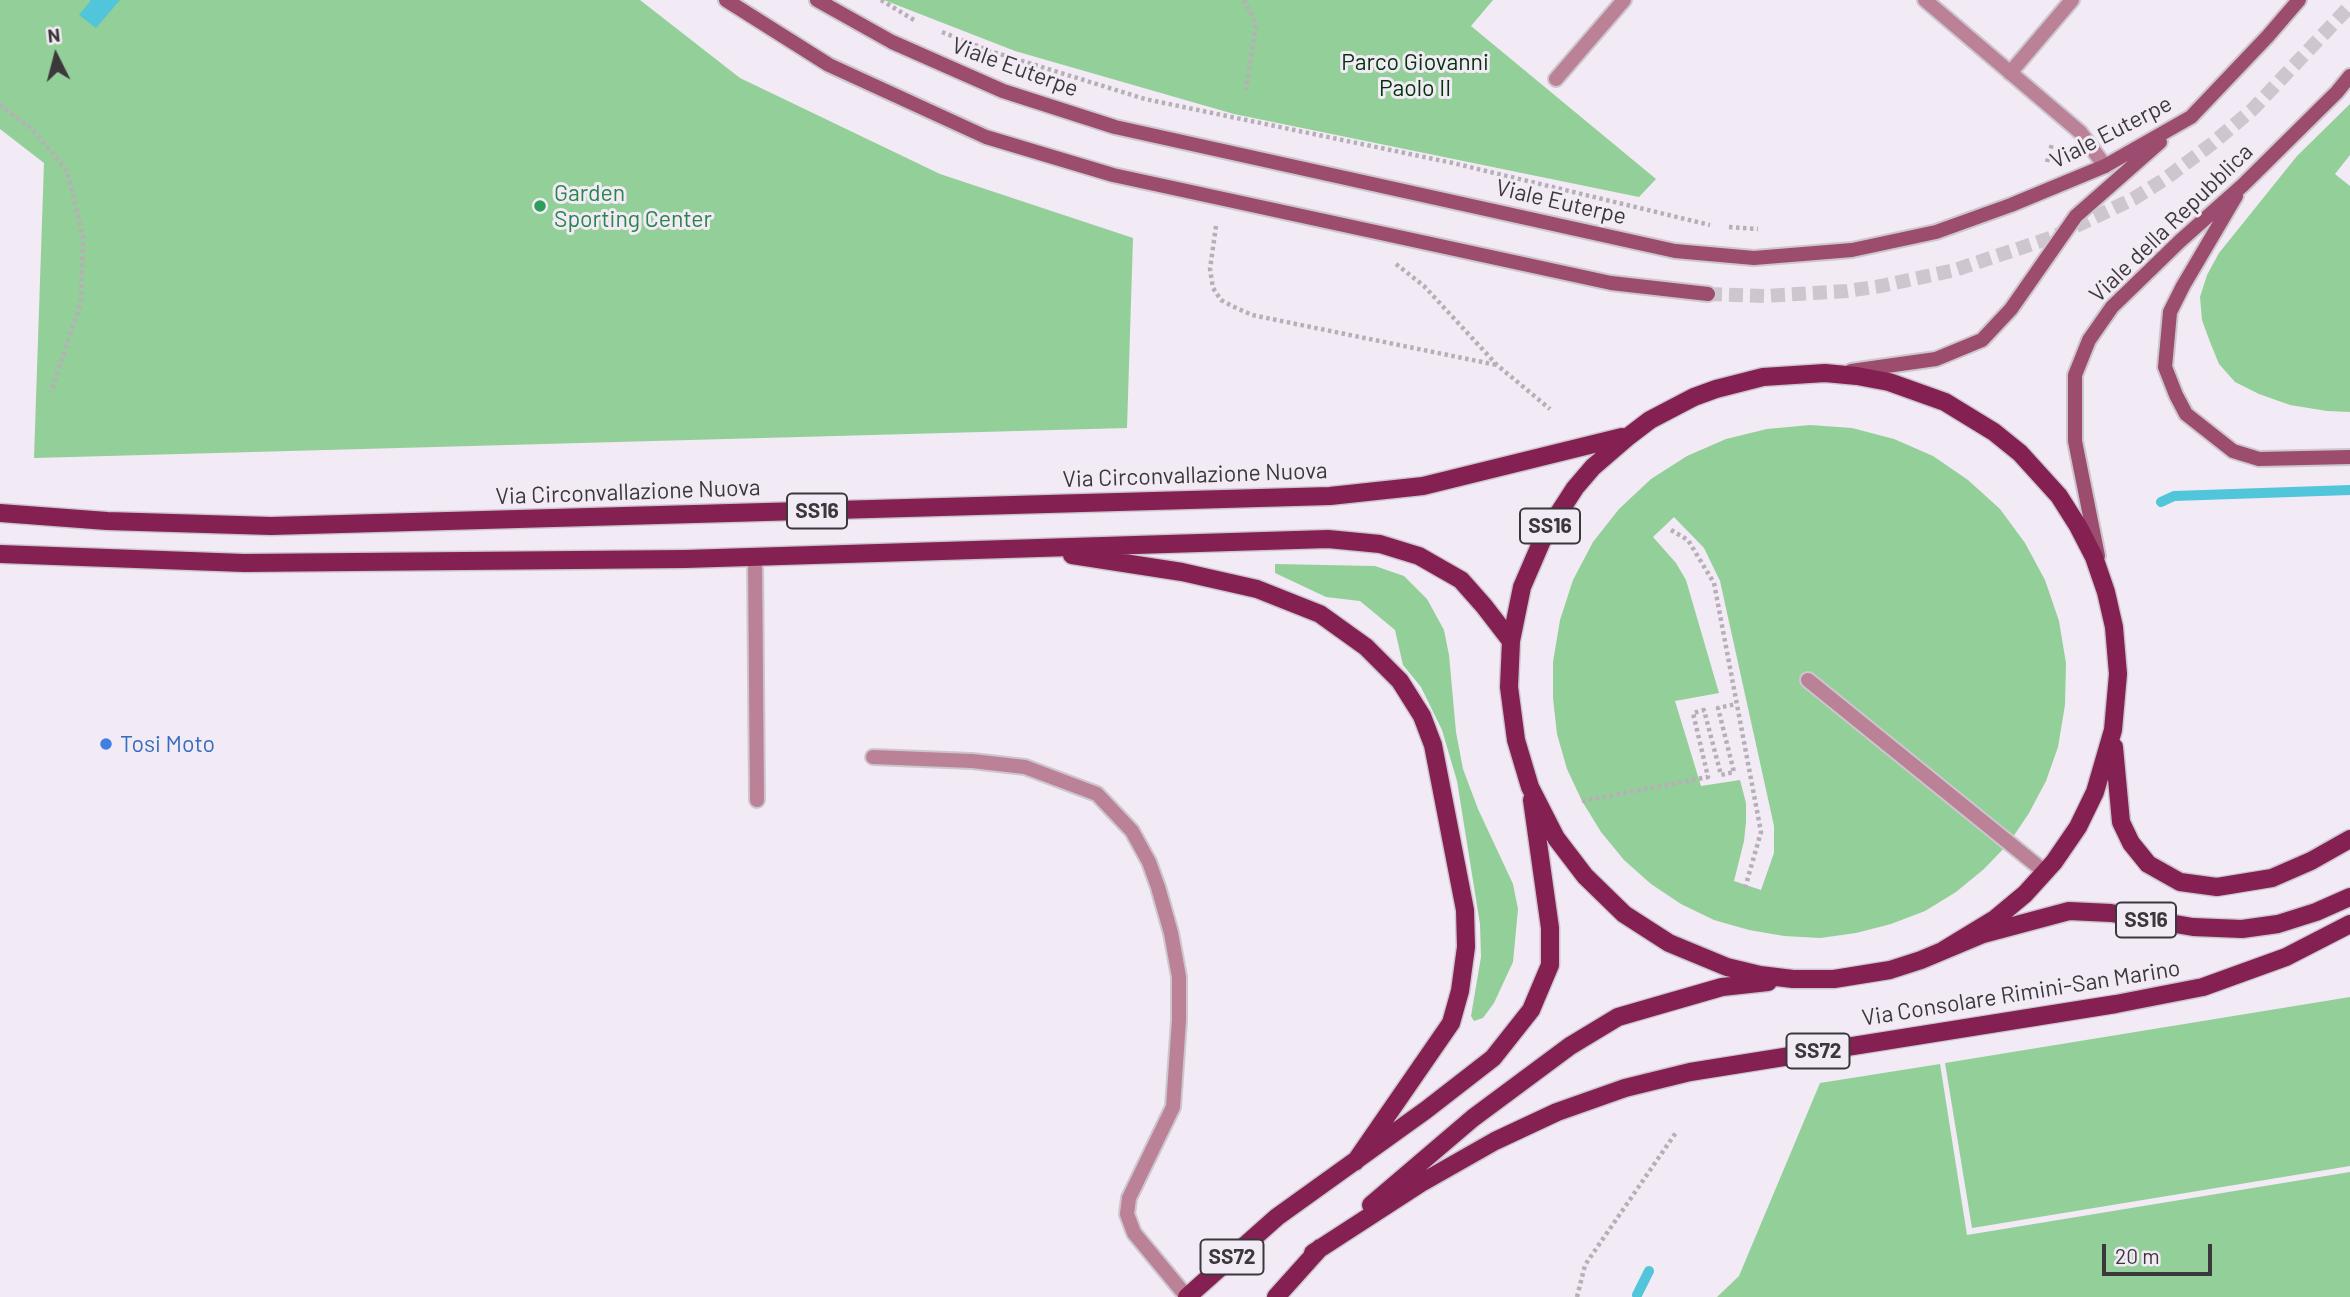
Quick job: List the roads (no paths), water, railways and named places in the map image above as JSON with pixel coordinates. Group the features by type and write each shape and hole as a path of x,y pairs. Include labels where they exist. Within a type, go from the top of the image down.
{"main road":[{"path":"726,0 829,65 986,137 1113,175 1611,283 1708,294"},
{"name":"Viale Euterpe","path":"817,0 892,43 1003,91 1115,127 1675,251 1754,258 1852,250 1936,232 2011,205 2105,166 2191,117 2299,0"},
{"name":"Viale della Repubblica","path":"2106,592 2075,441 2075,375 2090,340 2112,307 2243,185 2350,76"},
{"path":"1825,373 1892,367 1936,359 1982,340 2011,309 2076,216 2191,117"},
{"path":"2243,185 2170,312 2165,367 2176,395 2186,414 2232,452 2259,459 2350,457"},
{"name":"Via Circonvallazione Nuova","path":"2350,839 2311,861 2272,878 2217,887 2180,882 2148,864 2131,843 2120,822 2113,730 2118,674 2114,627 2094,557 2059,496 2020,453 1994,432 1945,402 1913,390 1857,376 1825,373 1763,377 1716,389 1672,408 1629,436 1593,467 1575,488 1544,536 1522,587 1511,641 1509,687 1516,740 1530,787 1556,838 1585,876 1625,914 1669,943 1727,967 1793,979 1834,979 1890,970 1983,933 2070,911 2111,913 2193,927 2242,929 2278,924 2316,912 2350,897"},
{"name":"Via Circonvallazione Nuova","path":"0,513 107,521 271,526 1330,496 1423,486 1629,436"},
{"name":"SS16","path":"0,554 244,563 755,557 1328,539 1380,544 1419,556 1461,580 1511,641"},
{"name":"SS72","path":"1027,548 1182,572 1258,589 1320,614 1366,647 1400,681 1422,716 1433,746 1465,910 1466,947 1460,991 1451,1023 1355,1162"},
{"name":"Via Circonvallazione Nuova","path":"1944,950 1995,919 2045,873 2078,827 2095,792 2113,730"},
{"name":"SS72","path":"1187,1297 1277,1217 1426,1110 1493,1058 1531,1010 1550,965 1550,928 1530,787"},
{"name":"Via Consolare Rimini-San Marino","path":"1313,1254 1421,1183 1496,1141 1557,1112 1625,1088 1690,1072 2116,1004 2203,987 2286,957 2350,923"},
{"name":"Via Consolare Rimini-San Marino","path":"1276,1297 1313,1254 1473,1118 1570,1046 1618,1017 1722,987 1793,979"}],"street":[{"path":"1556,79 1624,0"},
{"path":"1926,0 2080,132 2105,166"},
{"path":"2010,73 2073,0"},
{"path":"755,557 757,800"},
{"path":"1808,680 2045,873"},
{"path":"873,757 972,761 1025,767 1097,794 1132,831 1149,862 1171,933 1179,976 1179,1020 1172,1107 1129,1198 1127,1214 1134,1233 1187,1297"}],"water":[{"path":"91,0 120,0 96,28 79,15"}],"waterway":[{"path":"2161,502 2174,496 2350,490"},
{"path":"1637,1295 1649,1271"}],"tunnel":[{"path":"1708,294 1765,296 1881,286 1955,270 2053,237 2133,199 2213,143 2253,109 2350,6"}],"place":[{"name":"Garden Sporting Center","path":"540,206"},
{"name":"Tosi Moto","path":"106,744"}],"park label":[{"name":"Parco Giovanni Paolo II","path":"1415,75"}]}
